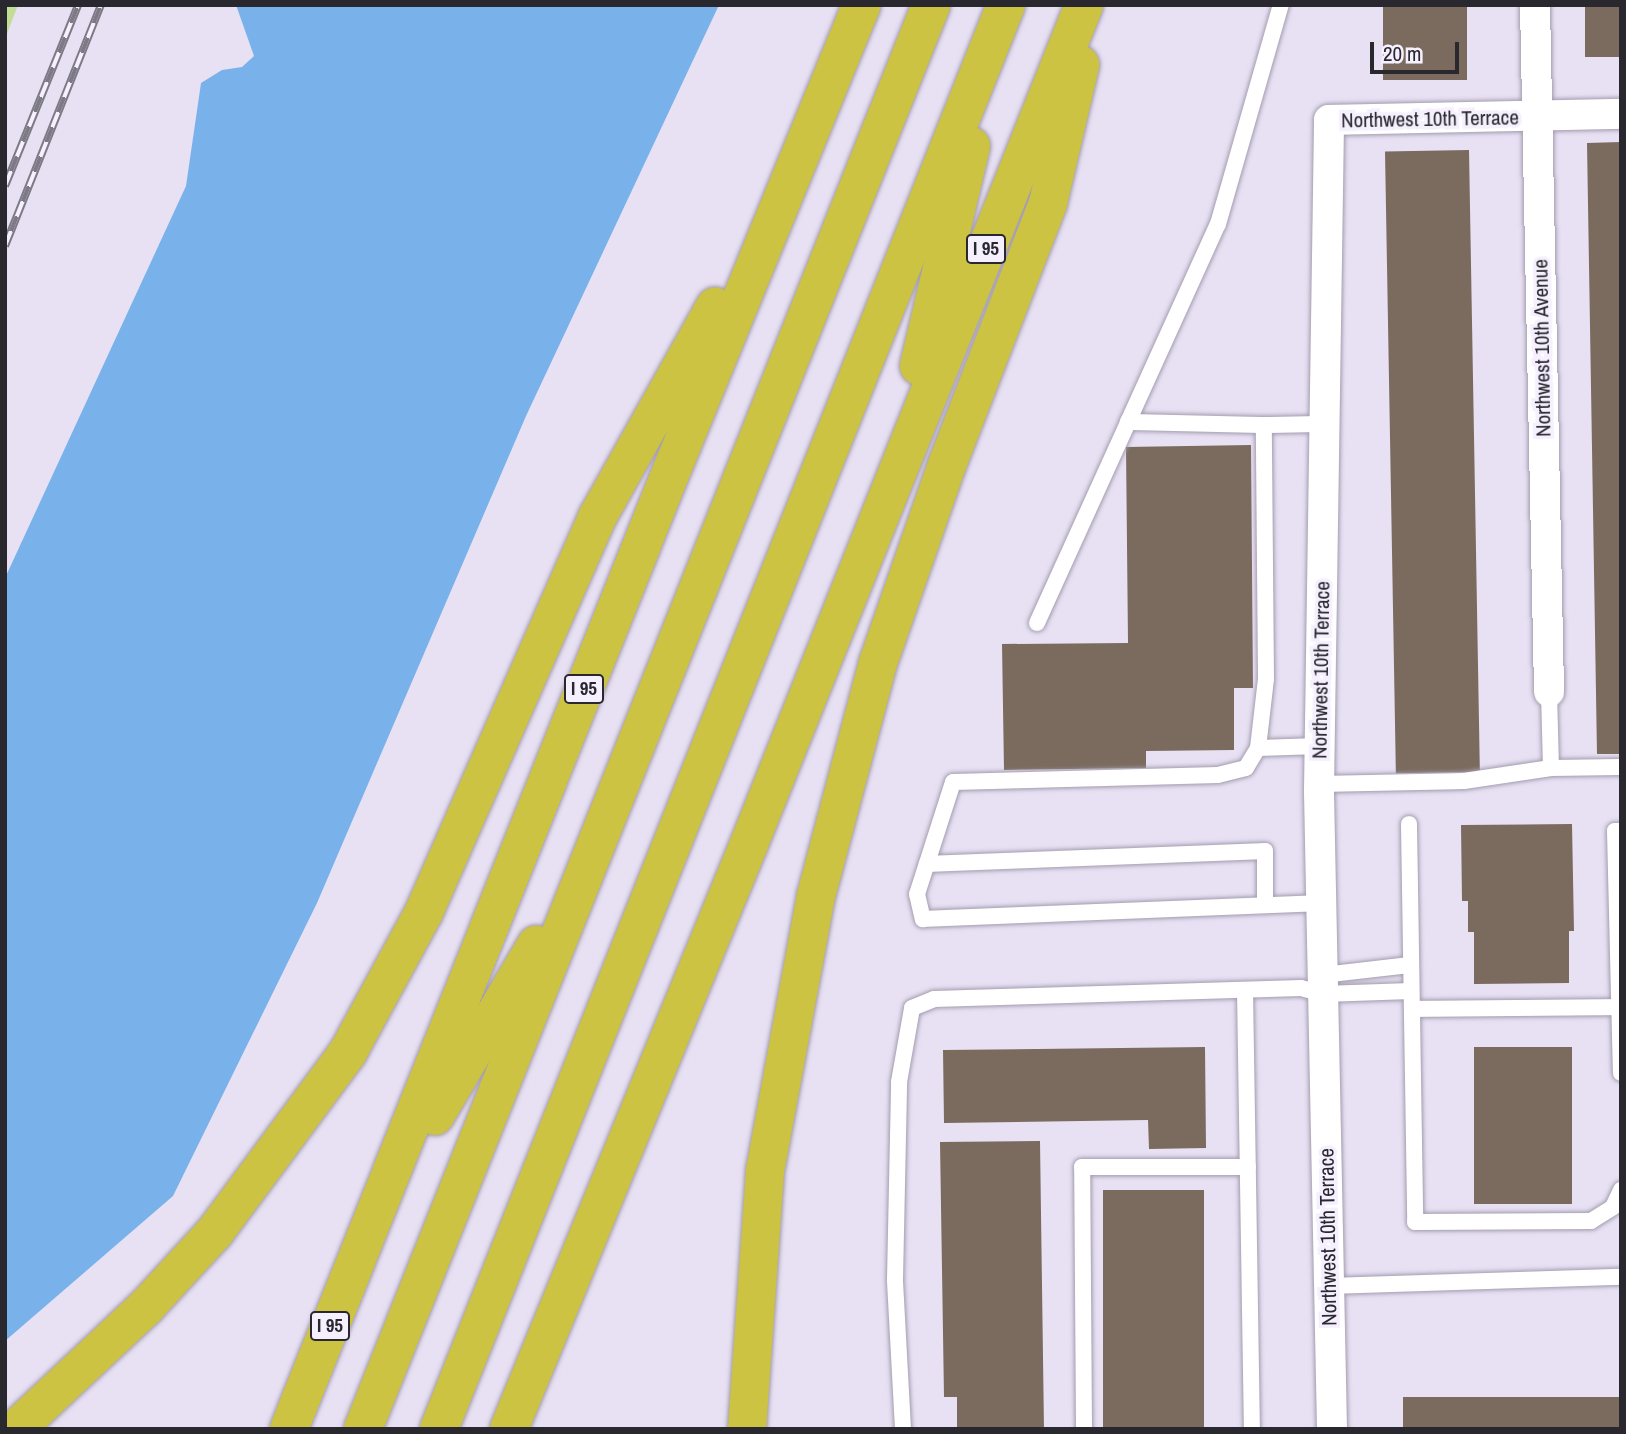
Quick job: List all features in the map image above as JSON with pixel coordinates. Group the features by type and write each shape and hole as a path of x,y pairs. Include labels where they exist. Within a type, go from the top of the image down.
{"highway":[{"name":"I 95","path":"289,1429 862,5"},
{"path":"363,1429 931,5"},
{"name":"I 95","path":"509,1429 1084,5"},
{"path":"747,1429 765,1171 816,897 878,663 947,465 1048,203 1094,5"},
{"path":"889,493 1004,11"},
{"path":"439,1429 1004,11"},
{"path":"16,1429 146,1307 215,1232 348,1052 424,912 598,516 800,156"},
{"path":"372,1223 599,837"},
{"path":"5,1426 62,1384"}],"street":[{"name":"Northwest 10th Avenue","path":"1535,5 1549,692"},
{"path":"1538,117 1621,114"},
{"name":"Northwest 10th Terrace","path":"1332,1429 1319,783 1329,120 1538,117"}],"lane":[{"path":"1037,624 1218,224 1281,5"},
{"path":"1128,422 1324,424"},
{"path":"1264,425 1266,679 1258,748 1246,768 1219,775 953,782 917,894 923,919 1321,903"},
{"path":"1549,692 1551,768"},
{"path":"1258,748 1320,746"},
{"path":"1319,783 1464,781 1551,768 1621,767"},
{"path":"1409,824 1415,1222 1591,1222 1613,1207 1621,1190"},
{"path":"1621,831 1615,831 1621,1073"},
{"path":"927,864 1265,851 1265,905"},
{"path":"903,1429 895,1279 900,1082 912,1008 934,999 1301,988 1410,965"},
{"path":"1323,985 1411,991"},
{"path":"1245,990 1252,1429"},
{"path":"1412,1009 1620,1007"},
{"path":"1084,1429 1083,1167 1248,1167"},
{"path":"1329,1286 1621,1277"}],"green space":[{"path":"5,5 18,5 5,39"}],"water":[{"path":"236,5 719,5 526,416 317,903 173,1196 5,1341 5,578 186,186 201,83 222,70 242,67 254,56"}],"building":[{"path":"1383,5 1467,5 1467,80 1383,80"},
{"path":"1585,5 1621,5 1621,57 1585,57"},
{"path":"1621,142 1621,754 1597,754 1587,143"},
{"path":"1469,150 1480,772 1396,773 1385,151"},
{"path":"1251,445 1253,688 1234,688 1234,750 1146,751 1146,768 1004,770 1002,644 1128,643 1126,447"},
{"path":"1572,824 1574,931 1569,931 1569,983 1474,984 1474,932 1468,932 1468,901 1462,901 1461,825"},
{"path":"1205,1047 1206,1148 1149,1149 1148,1120 944,1123 943,1050"},
{"path":"1474,1047 1572,1047 1572,1204 1474,1204"},
{"path":"1040,1141 1044,1429 957,1429 957,1397 944,1397 940,1142"},
{"path":"1103,1190 1204,1190 1204,1429 1103,1429"},
{"path":"1403,1397 1621,1397 1621,1429 1403,1429"}],"railway":[{"path":"5,186 78,5"},
{"path":"5,246 101,5"}]}
